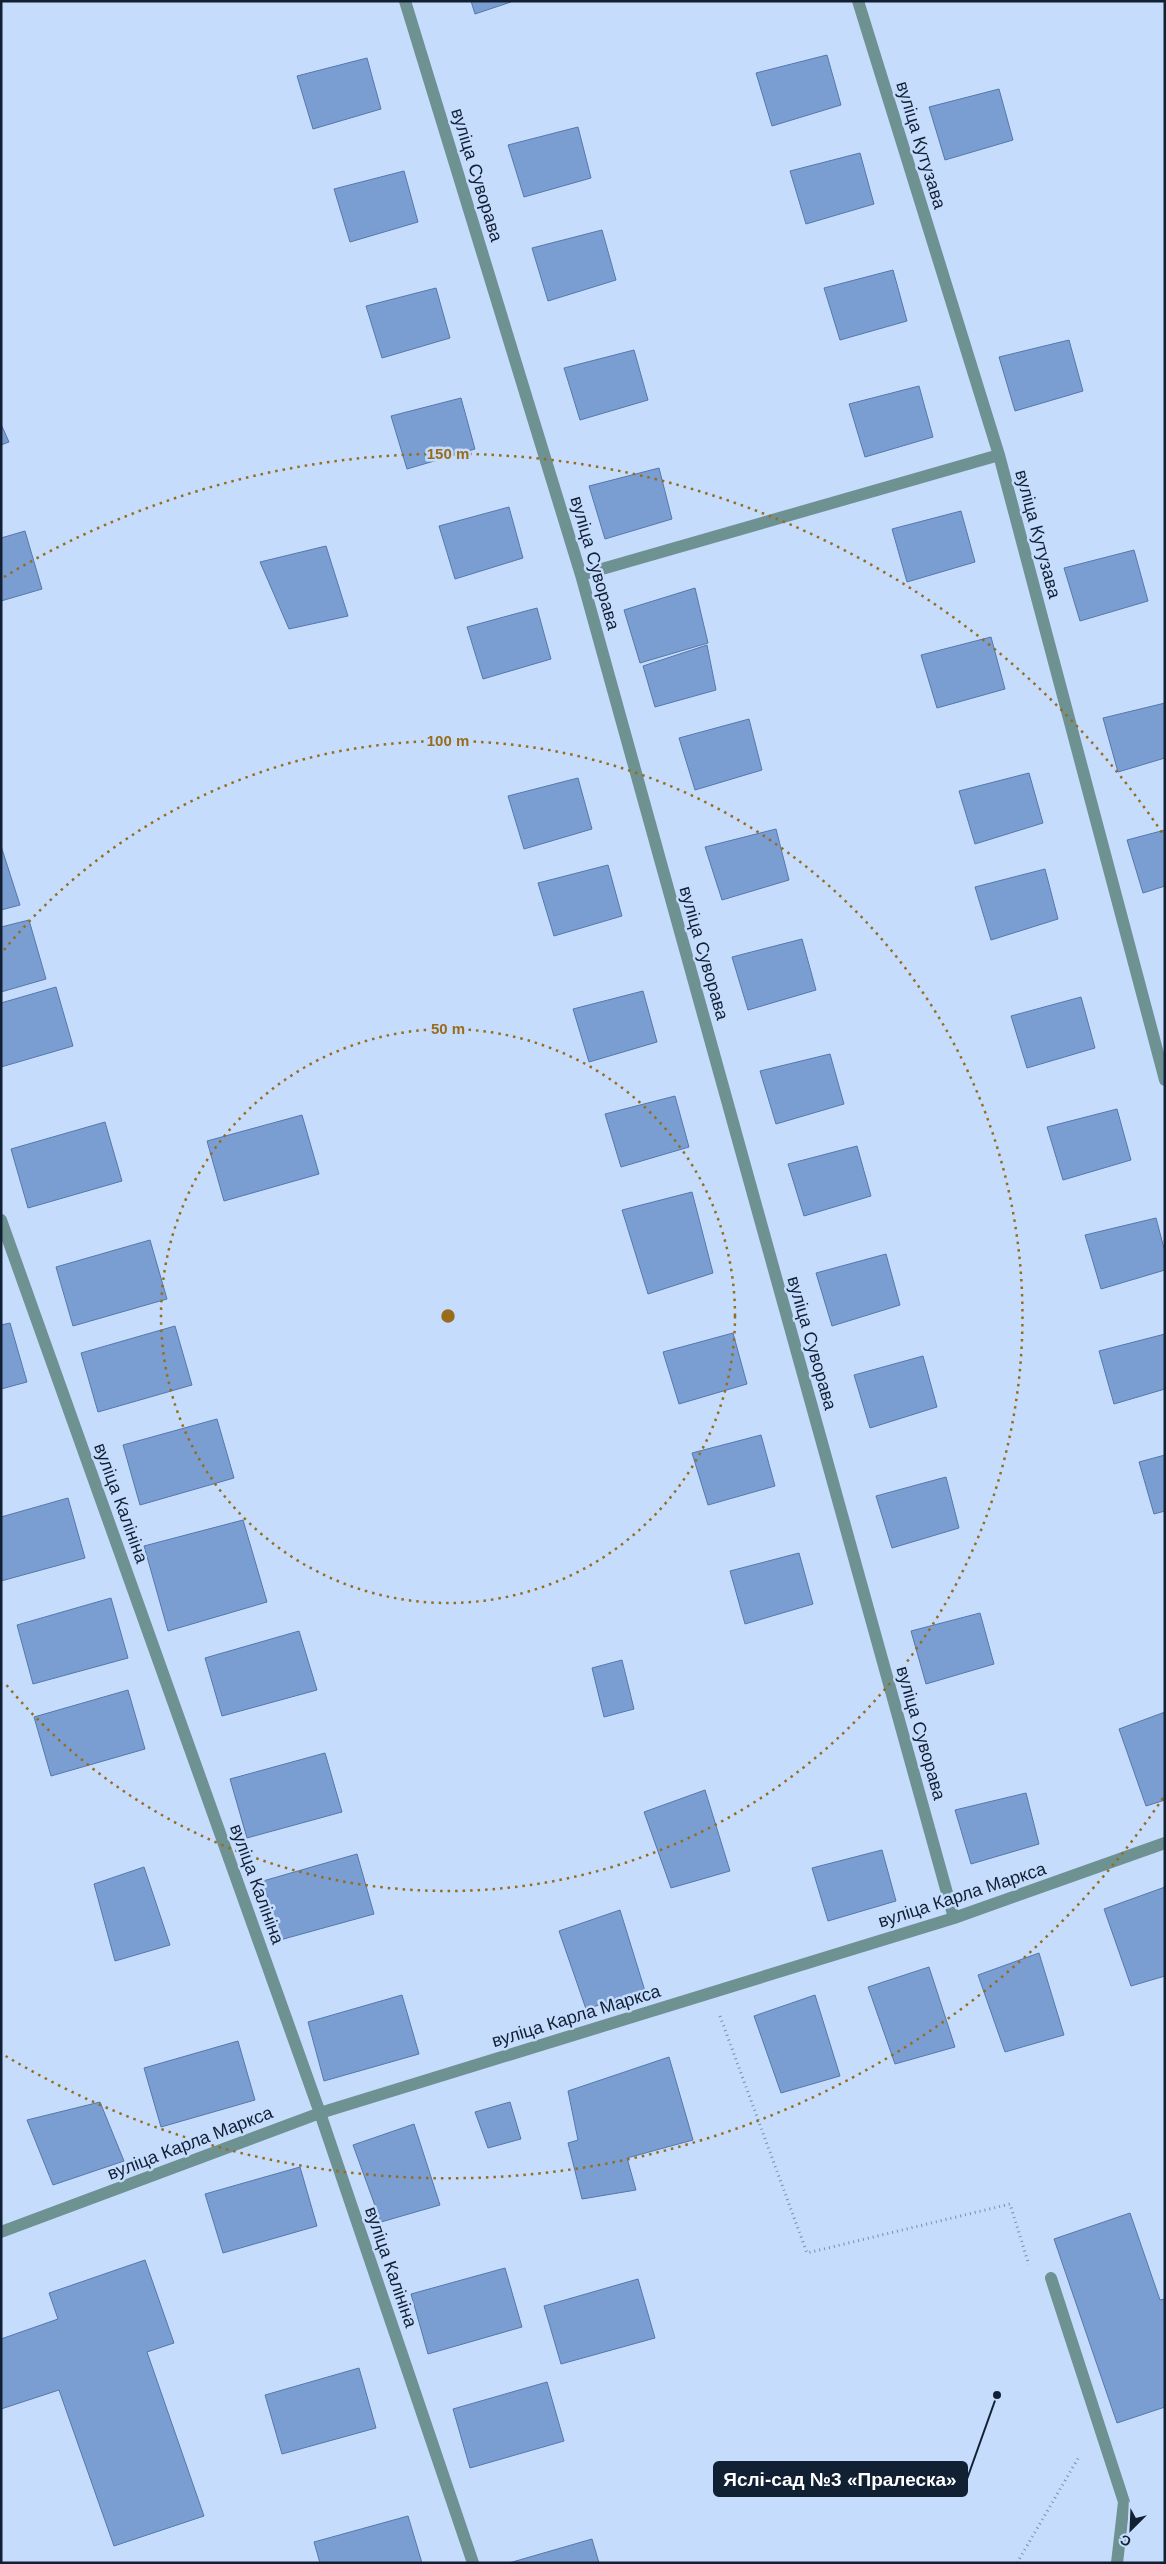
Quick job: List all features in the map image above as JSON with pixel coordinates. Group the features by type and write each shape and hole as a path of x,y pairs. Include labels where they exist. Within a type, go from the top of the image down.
{"street":[{"name":"вуліца Суворава","path":"405,1 581,575 954,1918"},
{"name":"вуліца Кутузава","path":"858,1 999,455 1165,1080"},
{"path":"581,575 999,455"},
{"name":"вуліца Калініна","path":"1,1220 320,2113 473,2563"},
{"name":"вуліца Карла Маркса","path":"1,2232 320,2113 954,1918 1165,1843"},
{"path":"1050,2278 1124,2502 1117,2563"}],"path":[{"path":"712,1992 807,2253 1010,2204 1031,2269"},
{"path":"1017,2563 1082,2452"}],"building":[{"path":"471,1 511,1 511,2 475,14"},
{"path":"827,55 841,105 772,126 756,73"},
{"path":"367,58 381,109 313,129 297,76"},
{"path":"999,89 1013,140 945,160 929,107"},
{"path":"578,127 591,178 524,197 508,145"},
{"path":"860,153 874,204 806,224 790,171"},
{"path":"404,171 418,222 350,242 334,189"},
{"path":"602,230 616,280 548,301 532,248"},
{"path":"893,270 907,321 840,340 824,288"},
{"path":"436,288 450,338 382,358 366,306"},
{"path":"1069,340 1083,391 1015,411 999,357"},
{"path":"634,350 648,400 580,420 564,368"},
{"path":"919,386 933,437 865,457 849,404"},
{"path":"461,398 475,449 407,469 391,416"},
{"path":"1,424 9,442 1,445"},
{"path":"659,468 672,519 605,539 589,486"},
{"path":"509,507 523,558 455,579 439,526"},
{"path":"961,511 975,562 907,582 892,529"},
{"path":"25,531 42,589 1,601 1,538"},
{"path":"326,546 348,616 289,629 260,562"},
{"path":"1134,550 1148,601 1080,621 1064,568"},
{"path":"695,588 708,643 640,663 624,610"},
{"path":"537,608 551,659 483,679 467,627"},
{"path":"991,637 1005,689 937,708 921,655"},
{"path":"707,645 716,690 655,707 643,666"},
{"path":"1165,703 1165,758 1118,772 1103,718"},
{"path":"749,719 762,770 695,790 679,738"},
{"path":"1029,773 1043,823 975,844 959,791"},
{"path":"578,778 592,829 524,849 508,796"},
{"path":"776,829 789,880 722,900 705,847"},
{"path":"1165,830 1165,886 1143,893 1127,840"},
{"path":"1,846 20,905 1,910"},
{"path":"608,865 622,916 554,936 538,883"},
{"path":"1045,869 1058,919 991,940 975,887"},
{"path":"29,920 46,979 1,992 1,927"},
{"path":"802,939 816,990 748,1010 732,957"},
{"path":"56,987 73,1046 1,1067 1,1003"},
{"path":"643,991 657,1042 589,1062 573,1009"},
{"path":"1081,997 1095,1048 1027,1068 1011,1016"},
{"path":"830,1054 844,1104 776,1124 760,1071"},
{"path":"675,1096 689,1147 621,1167 605,1114"},
{"path":"1117,1109 1131,1160 1063,1180 1047,1127"},
{"path":"302,1115 319,1174 224,1201 207,1141"},
{"path":"105,1122 122,1181 28,1208 11,1149"},
{"path":"857,1146 871,1196 804,1216 788,1164"},
{"path":"692,1192 713,1273 648,1294 622,1210"},
{"path":"1156,1218 1165,1252 1165,1270 1101,1289 1085,1235"},
{"path":"150,1240 167,1299 73,1326 56,1267"},
{"path":"886,1254 900,1305 832,1326 816,1273"},
{"path":"10,1323 27,1382 1,1389 1,1325"},
{"path":"175,1326 192,1385 98,1412 81,1353"},
{"path":"733,1333 747,1384 679,1404 663,1352"},
{"path":"1165,1334 1165,1389 1114,1404 1099,1351"},
{"path":"923,1356 937,1407 870,1428 854,1375"},
{"path":"217,1419 234,1478 140,1505 123,1445"},
{"path":"761,1435 775,1486 708,1505 692,1453"},
{"path":"1165,1455 1165,1511 1154,1514 1139,1462"},
{"path":"946,1477 959,1528 892,1548 876,1496"},
{"path":"68,1498 85,1558 1,1581 1,1517"},
{"path":"243,1520 267,1602 168,1631 144,1546"},
{"path":"799,1553 813,1604 745,1624 730,1571"},
{"path":"111,1598 128,1658 33,1684 17,1625"},
{"path":"980,1613 994,1664 926,1684 911,1631"},
{"path":"299,1631 317,1690 222,1716 205,1658"},
{"path":"622,1660 634,1709 604,1717 592,1668"},
{"path":"128,1690 145,1749 51,1776 34,1717"},
{"path":"1165,1712 1165,1800 1146,1806 1119,1729"},
{"path":"325,1753 342,1812 247,1838 230,1779"},
{"path":"705,1790 730,1871 671,1888 644,1812"},
{"path":"1026,1793 1039,1844 971,1864 955,1810"},
{"path":"882,1850 896,1901 828,1921 812,1868"},
{"path":"357,1854 374,1914 280,1940 263,1881"},
{"path":"144,1867 170,1945 115,1961 94,1884"},
{"path":"1165,1887 1165,1976 1131,1986 1104,1909"},
{"path":"620,1910 645,1991 586,2009 559,1931"},
{"path":"1039,1953 1064,2035 1005,2052 978,1975"},
{"path":"929,1967 955,2047 895,2064 868,1987"},
{"path":"402,1995 419,2054 324,2081 308,2022"},
{"path":"815,1995 840,2076 781,2093 754,2016"},
{"path":"238,2041 255,2100 161,2127 144,2068"},
{"path":"669,2057 693,2140 627,2158 636,2190 582,2199 568,2143 578,2140 568,2091"},
{"path":"100,2102 124,2161 53,2185 27,2120"},
{"path":"510,2102 521,2139 488,2148 475,2112"},
{"path":"414,2124 440,2205 381,2222 353,2145"},
{"path":"300,2167 317,2226 223,2253 205,2194"},
{"path":"1130,2213 1160,2300 1165,2299 1165,2407 1117,2423 1054,2239"},
{"path":"145,2260 174,2343 147,2352 204,2516 114,2546 59,2390 1,2409 1,2339 58,2319 49,2293"},
{"path":"505,2268 522,2327 428,2354 411,2294"},
{"path":"638,2279 655,2338 561,2364 544,2306"},
{"path":"359,2368 376,2428 282,2454 265,2395"},
{"path":"547,2382 564,2441 470,2468 453,2409"},
{"path":"408,2516 422,2563 320,2563 314,2542"},
{"path":"592,2539 599,2563 509,2563"}],"place":[{"name":"Яслі-сад №3 «Пралеска»","path":"997,2395"}]}
